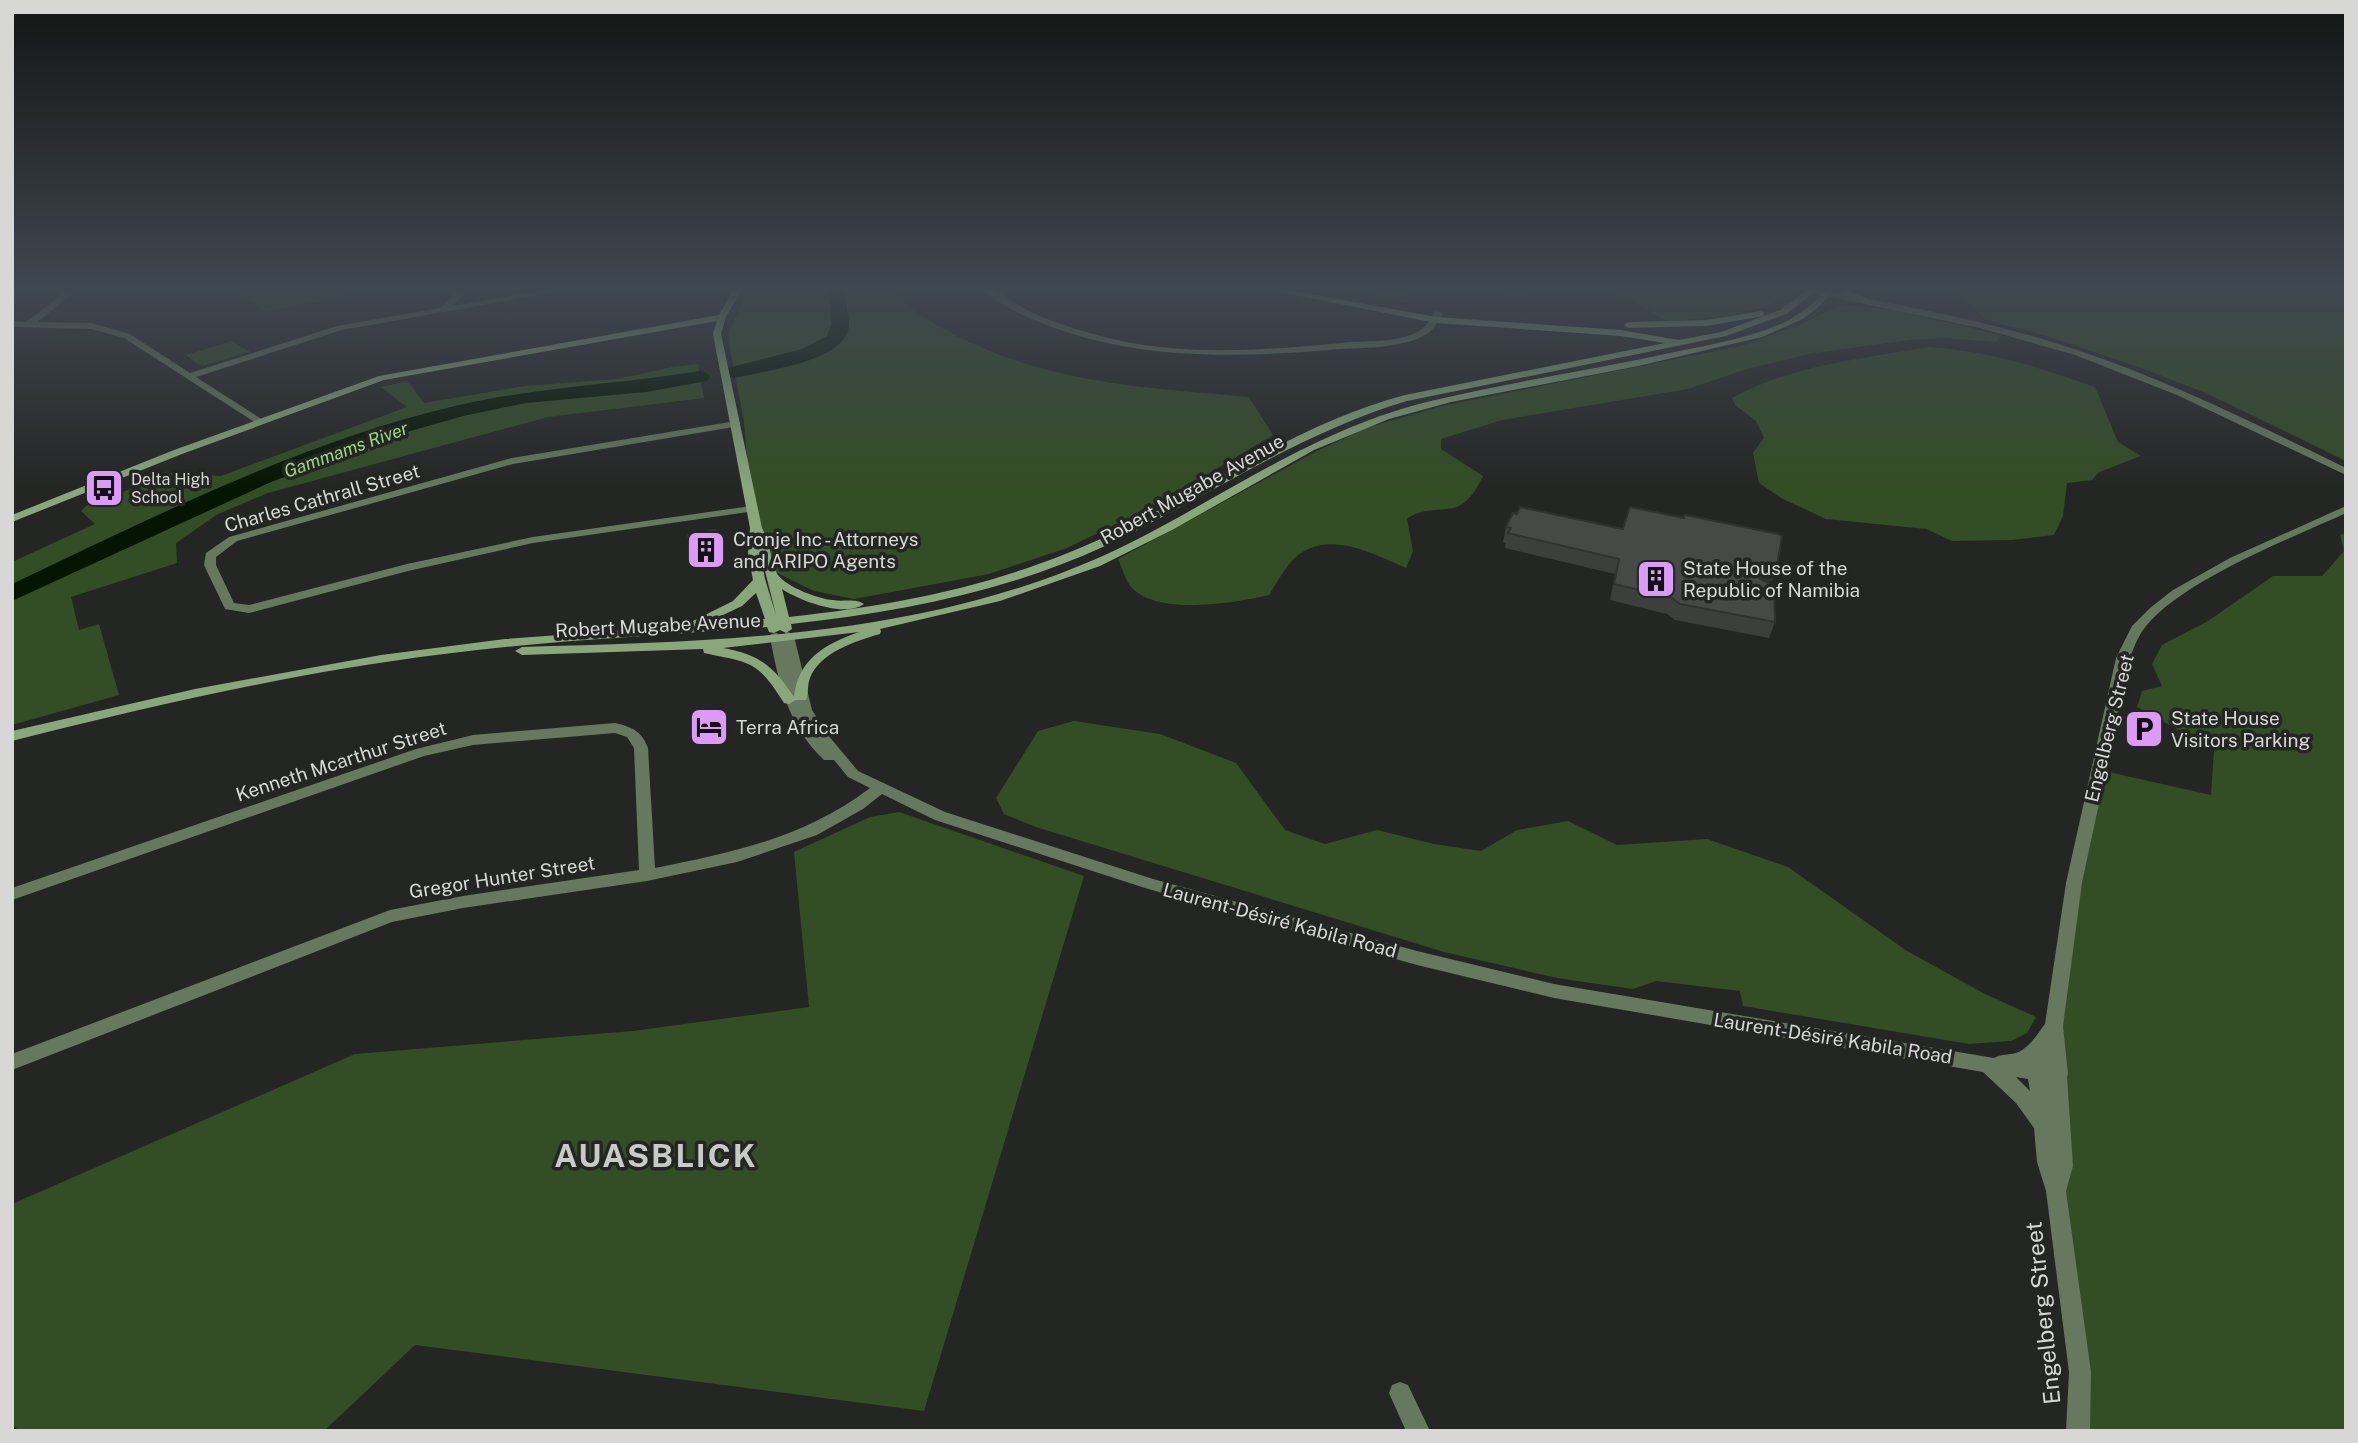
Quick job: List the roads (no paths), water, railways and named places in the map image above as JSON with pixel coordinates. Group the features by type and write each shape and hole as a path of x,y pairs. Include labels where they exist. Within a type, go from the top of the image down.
{"main road":[{"path":"12,519 259,422 382,378 514,354"},
{"path":"721,354 756,528 753,542 782,637"},
{"path":"1588,361 1601,354"},
{"name":"Robert Mugabe Avenue","path":"12,736 215,689 423,654 503,643 778,622 875,610 985,587 1083,553 1300,436 1363,410 1405,398 1633,354"},
{"name":"Robert Mugabe Avenue","path":"423,654 680,647 782,637 930,614 1024,590 1094,564 1189,516 1311,446 1386,416 1654,354"},
{"path":"764,577 791,591 831,604 900,600 985,587"},
{"path":"679,630 736,605 746,598 764,577"},
{"path":"680,647 722,651 757,662 773,673 795,698 804,676 829,650 870,632 930,614"}],"street":[{"path":"156,354 233,408 259,422"},
{"path":"190,376 257,354"},
{"path":"1208,354 1233,354"},
{"path":"2080,354 2206,403 2324,462 2346,476"},
{"name":"Charles Cathrall Street","path":"736,424 512,461 233,539 209,556 210,565 229,606 249,609 407,568 533,540 751,509"},
{"name":"Engelberg Street","path":"2056,1191 2063,1166 2054,1026 2074,883 2109,712 2123,658 2137,629 2169,599 2211,573 2346,509"},
{"path":"782,637 795,698"},
{"name":"Laurent-Désiré Kabila Road","path":"795,698 802,727 814,743 853,774 879,789 940,816 1101,869 1467,970 1554,991 2037,1073 2059,1074"},
{"name":"Kenneth Mcarthur Street","path":"12,894 421,752 473,740 615,728 638,737 641,748 647,875"},
{"name":"Gregor Hunter Street","path":"12,1062 390,916 434,906 647,875 751,854 806,835 836,820 879,789"},
{"name":"Engelberg Street","path":"2054,1026 2039,1046 2037,1073 2046,1162 2056,1191 2080,1372 2078,1431"},
{"name":"Laurent-Désiré Kabila Road","path":"1986,1063 2023,1060 2039,1046"},
{"path":"1986,1063 2031,1104 2043,1130"},
{"path":"1400,1393 1418,1431"}],"waterway":[{"name":"Gammams River","path":"734,372 805,354"},
{"name":"Gammams River","path":"12,594 263,478 393,430 459,411 526,397 646,386 700,377"}],"place":[{"name":"Delta High School","path":"104,488"},
{"name":"Cronje Inc - Attorneys and ARIPO Agents","path":"706,550"},
{"name":"State House of the Republic of Namibia","path":"1656,579"},
{"name":"Terra Africa","path":"709,727"},
{"name":"State House Visitors Parking","path":"2144,729"}],"district":[{"name":"AUASBLICK","path":"656,1156"}]}
